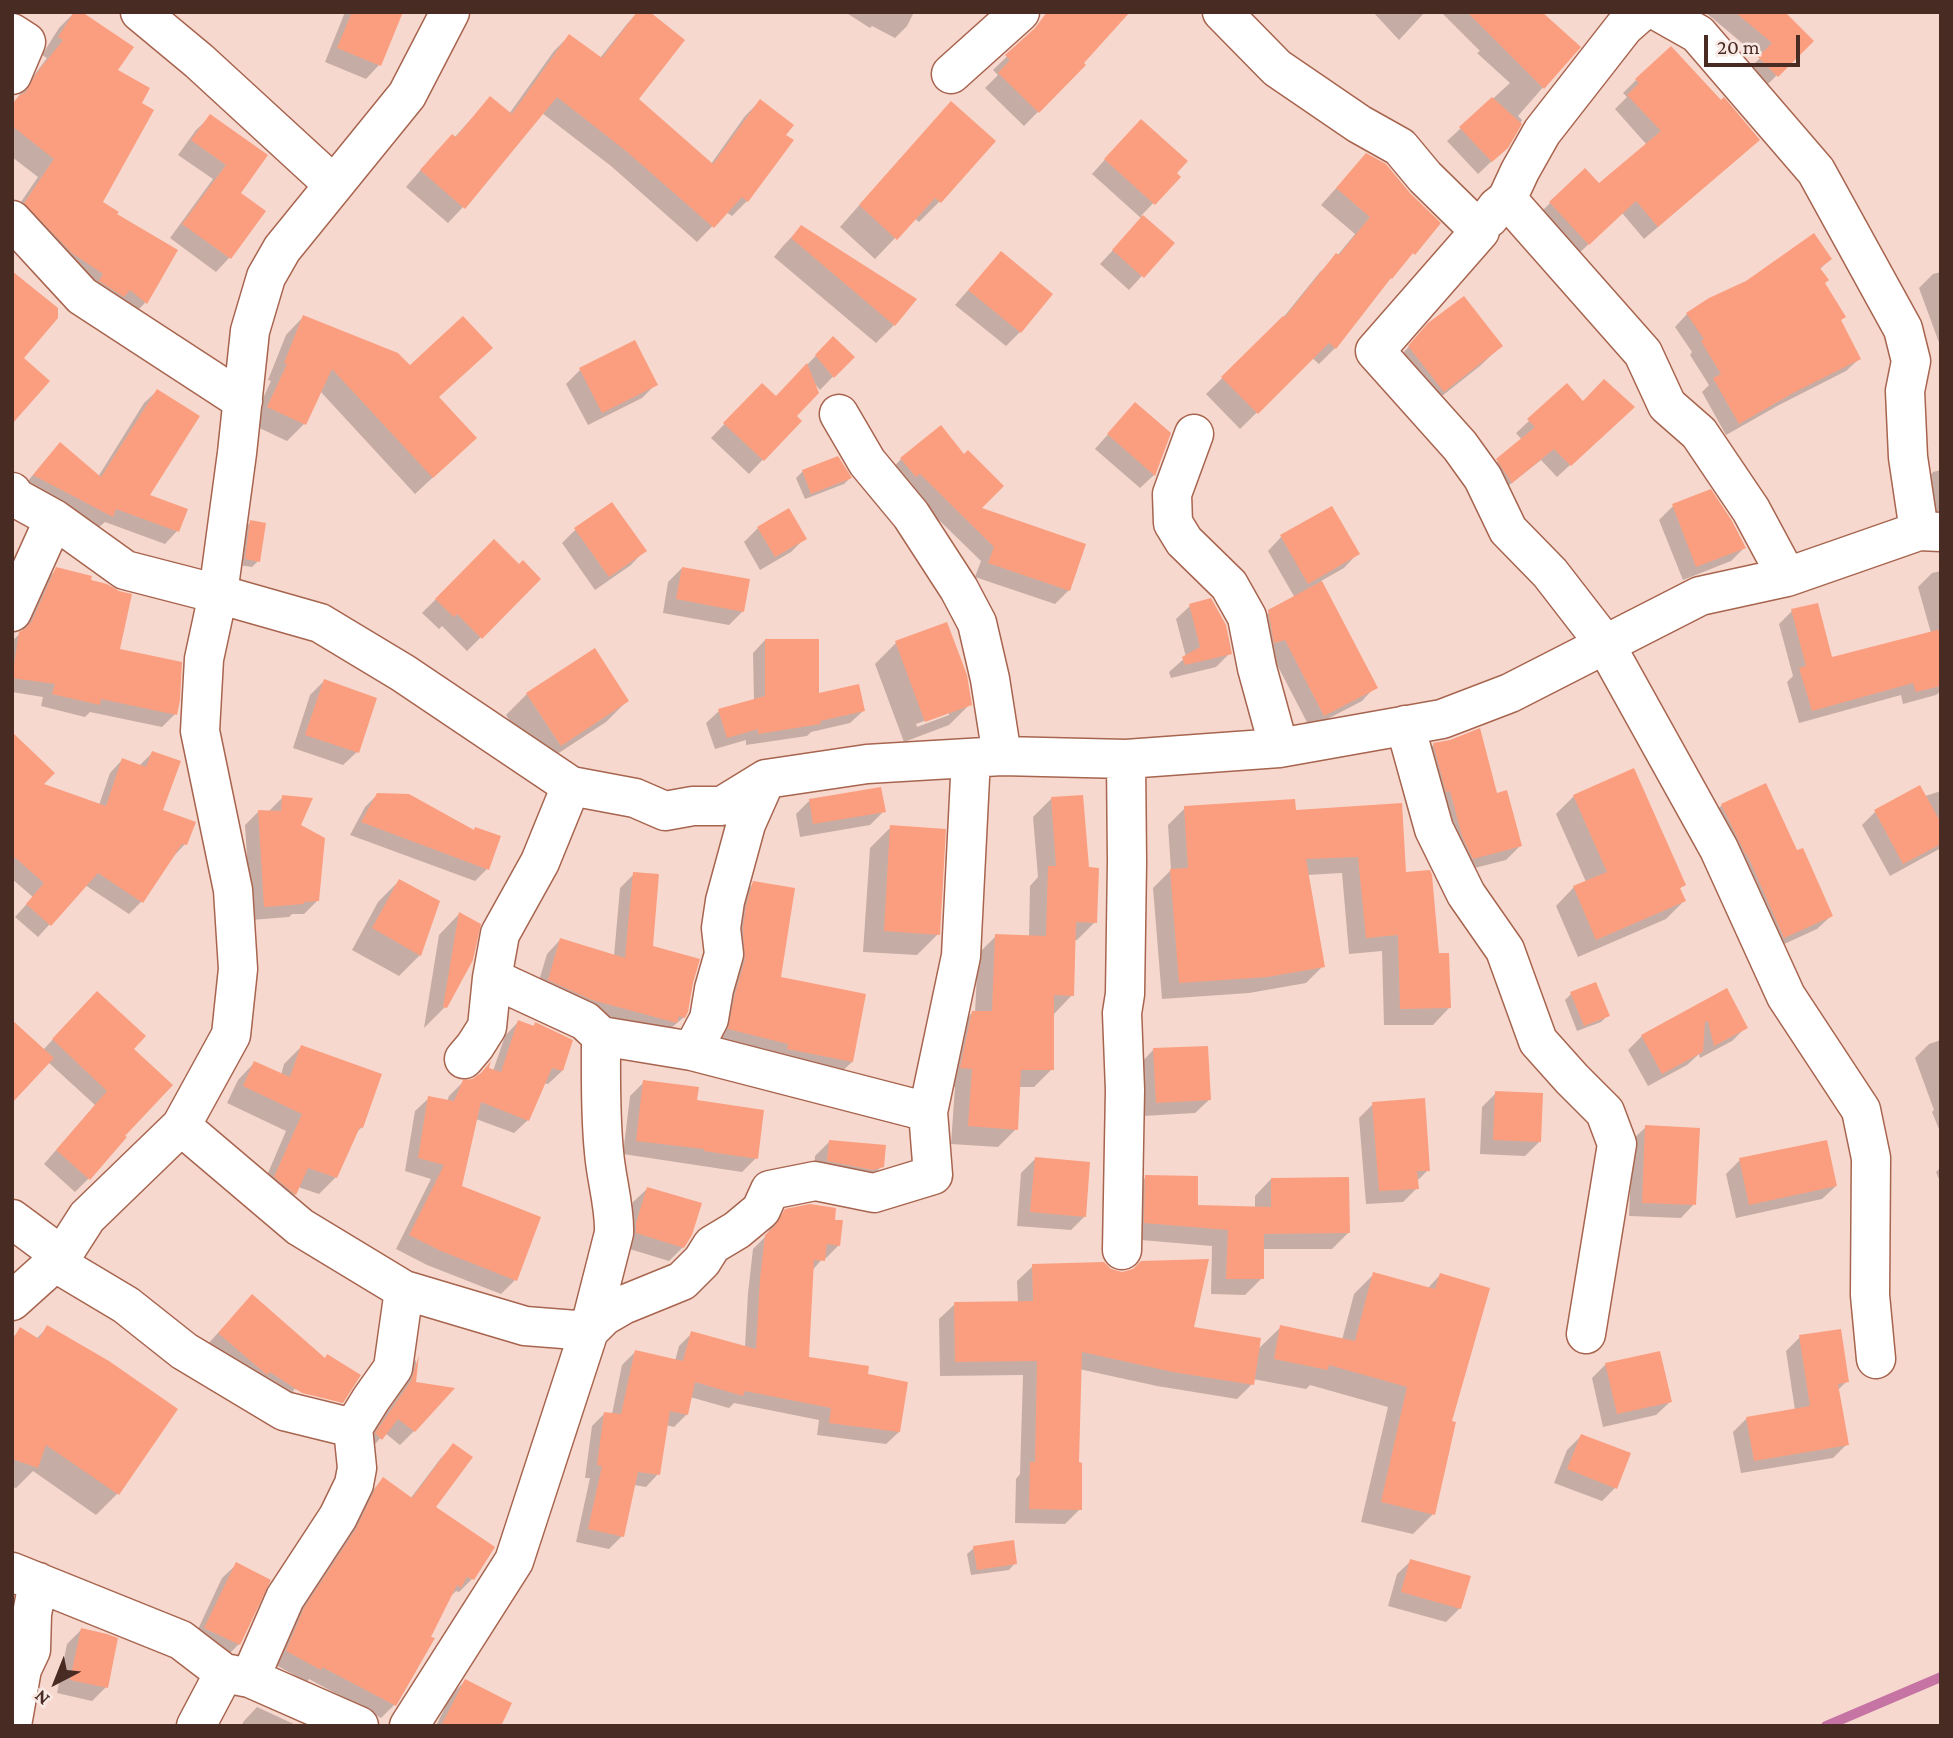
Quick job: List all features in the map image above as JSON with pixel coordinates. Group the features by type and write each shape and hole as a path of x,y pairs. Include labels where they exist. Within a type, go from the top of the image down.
{"street":[{"path":"140,12 199,61 334,185"},
{"path":"12,1301 58,1259 87,1217 181,1126 231,1035 238,969 233,890 200,732 204,659 218,594 250,331 266,278 282,249 407,95 450,12"},
{"path":"951,74 1020,12"},
{"path":"1222,12 1277,68 1359,124 1400,147 1425,177 1480,231"},
{"path":"12,492 16,498 54,519 125,570 320,623 404,673 571,786 635,798 665,811 693,806 722,806 766,779 867,764 986,757 1126,759 1279,748 1442,719 1510,693 1700,596 1787,577 1930,531 1908,457 1905,391 1912,361 1903,329 1816,171 1698,34 1659,12"},
{"path":"1623,17 1542,132 1507,199 1497,207 1480,231 1374,351 1460,446 1483,478 1508,530 1550,573 1605,644 1719,849 1786,996 1861,1110 1871,1158 1870,1295 1875,1359"},
{"path":"12,33 26,42 12,75"},
{"path":"1507,199 1643,353 1667,405 1699,433 1751,510 1787,577"},
{"path":"12,220 82,296 243,401"},
{"path":"181,1126 300,1227 404,1290 525,1326 589,1331 604,1316 623,1304 682,1281 702,1261 712,1245 737,1230 761,1210 770,1190 815,1181 874,1193 933,1175 928,1112 961,956 986,757 990,679 977,623 959,589 911,515 867,463 839,414"},
{"path":"1194,435 1172,494 1173,523 1184,541 1229,585 1247,617 1257,668 1279,748"},
{"path":"12,612 54,519"},
{"path":"1405,725 1434,829 1466,894 1505,950 1538,1041 1605,1112 1617,1144 1586,1334"},
{"path":"1122,1250 1126,759"},
{"path":"692,1051 709,1019 724,954 721,928 725,901 746,824 766,779"},
{"path":"464,1059 486,1027 500,934 540,862 571,786"},
{"path":"492,978 585,1021 601,1036 692,1051 928,1112"},
{"path":"409,1726 514,1560 589,1331 614,1233 603,1140 600,1094 601,1036"},
{"path":"12,1219 58,1259 126,1305 184,1351 284,1411 353,1427"},
{"path":"196,1726 237,1675 338,1517 354,1484 357,1468 353,1427 393,1368 404,1290"},
{"path":"25,1577 181,1640 237,1675 359,1726"},
{"path":"12,1725 22,1669 31,1650 32,1614 25,1577"}],"building":[{"path":"74,12 82,12 134,47 118,70 150,88 142,103 154,110 103,202 119,212 117,214 178,250 147,304 130,290 124,297 99,281 103,274 72,253 24,203 54,159 12,126 12,104 26,92 36,74 63,40 58,37"},
{"path":"352,12 403,12 381,66 337,48"},
{"path":"637,12 650,12 685,40 639,99 713,164 760,99 794,125 786,135 794,140 748,202 742,197 714,228 626,151 557,97 465,209 420,170 452,134 456,137 490,96 512,114 569,34 602,58"},
{"path":"1047,12 1130,12 1084,63 1086,65 1039,113 998,73 1010,60 1005,55 1035,28"},
{"path":"1467,12 1542,12 1581,47 1544,89"},
{"path":"1735,12 1785,12 1814,41 1778,77 1758,57 1772,43"},
{"path":"1671,46 1721,100 1724,97 1760,140 1658,227 1636,201 1589,245 1549,202 1585,168 1599,183 1661,131 1627,95 1639,83 1635,79"},
{"path":"1492,97 1522,124 1508,148 1492,162 1459,127"},
{"path":"951,101 996,141 941,203 935,198 897,240 859,205"},
{"path":"210,114 268,155 241,193 266,211 231,259 182,224 226,165 191,140"},
{"path":"1141,119 1188,161 1177,173 1181,177 1155,205 1104,159"},
{"path":"1366,153 1386,164 1410,193 1441,223 1415,255 1413,253 1391,278 1336,349 1329,343 1258,414 1221,377 1285,317 1336,253 1339,255 1370,217 1336,188"},
{"path":"1143,215 1175,243 1144,278 1112,250"},
{"path":"801,225 917,299 895,326 791,238"},
{"path":"1814,233 1832,259 1820,268 1829,280 1825,283 1846,317 1841,320 1861,359 1739,424 1713,378 1721,374 1701,341 1704,339 1686,313 1709,298 1746,281"},
{"path":"1001,251 1053,294 1021,333 968,290"},
{"path":"12,271 58,308 58,318 24,358 50,381 12,424"},
{"path":"1464,296 1503,346 1444,392 1408,346 1428,323"},
{"path":"303,315 398,353 410,365 463,316 493,348 439,397 477,438 433,478 332,369 306,425 267,407 287,364 284,363"},
{"path":"833,336 855,357 834,378 815,355"},
{"path":"635,340 658,385 602,413 579,368"},
{"path":"807,363 819,393 797,416 802,421 764,461 723,423 762,383 776,396"},
{"path":"1604,379 1635,407 1571,466 1554,449 1512,483 1496,459 1535,427 1527,419 1567,383 1583,401"},
{"path":"157,389 200,416 150,495 188,509 179,532 116,509 113,517 33,475 60,442 101,477"},
{"path":"1135,402 1171,433 1155,476 1107,434"},
{"path":"941,425 964,454 968,450 1004,486 982,508 1086,544 1070,591 988,563 994,547 920,474 916,477 900,458"},
{"path":"838,456 852,478 811,494 802,470"},
{"path":"1711,489 1746,548 1696,567 1672,504"},
{"path":"612,502 647,551 609,577 574,528"},
{"path":"1332,506 1360,554 1308,584 1280,535"},
{"path":"789,508 807,539 775,557 757,527"},
{"path":"250,520 266,523 260,562 245,559"},
{"path":"494,539 519,564 523,560 541,579 482,639 457,614 454,617 435,599"},
{"path":"56,567 92,576 91,580 132,594 120,649 182,662 177,715 101,699 100,705 52,694 55,684 12,678 19,632 32,621"},
{"path":"682,567 750,579 744,612 676,599"},
{"path":"1322,581 1378,688 1324,716 1285,640 1274,643 1268,610"},
{"path":"1211,598 1226,625 1232,654 1185,665 1182,657 1200,647 1189,604"},
{"path":"1818,603 1832,657 1941,629 1941,686 1916,692 1913,683 1812,711 1799,668 1806,666 1791,609"},
{"path":"947,622 967,675 972,705 925,722 895,641"},
{"path":"765,639 819,639 819,693 859,684 865,711 820,721 821,724 758,734 758,729 727,738 718,709 765,696"},
{"path":"595,648 629,701 561,746 526,693"},
{"path":"324,679 377,698 359,753 305,735"},
{"path":"1480,728 1497,793 1507,790 1522,846 1473,859 1462,836 1450,791 1446,792 1433,743 1450,740"},
{"path":"12,732 55,773 44,784 106,806 122,758 146,767 152,751 181,761 163,810 196,822 187,845 182,844 143,903 98,873 51,926 26,904 44,883 12,855"},
{"path":"1634,768 1686,885 1680,888 1686,901 1596,940 1573,886 1607,872 1573,795"},
{"path":"1766,783 1797,850 1803,848 1833,916 1784,938 1747,854 1721,804"},
{"path":"1920,785 1941,823 1941,844 1903,864 1874,810"},
{"path":"881,787 886,812 813,824 809,799"},
{"path":"377,793 409,794 474,830 475,827 501,836 489,870 361,822"},
{"path":"282,795 313,798 301,825 325,838 319,901 264,907 258,810 281,811"},
{"path":"1083,795 1089,867 1099,868 1097,923 1076,922 1074,996 1054,995 1054,1070 1021,1070 1018,1130 968,1126 972,1069 960,1068 972,1011 992,1011 995,934 1046,936 1048,866 1056,866 1051,797"},
{"path":"1295,799 1296,810 1402,803 1406,872 1430,870 1432,875 1439,953 1449,953 1451,1008 1400,1009 1398,935 1366,938 1358,857 1306,859 1325,967 1267,977 1179,983 1170,869 1188,868 1184,806"},
{"path":"890,825 946,829 940,935 884,931"},
{"path":"633,872 659,874 653,946 700,959 688,1012 685,1018 679,1016 677,1023 592,1000 548,980 560,938 625,958"},
{"path":"399,879 440,901 421,956 372,928"},
{"path":"753,881 795,888 781,977 866,994 853,1062 787,1049 788,1044 728,1029 745,960 743,928"},
{"path":"459,912 481,924 473,960 447,1008 443,1007"},
{"path":"1596,982 1610,1016 1584,1026 1570,992"},
{"path":"1727,988 1748,1028 1714,1046 1708,1021 1705,1022 1703,1052 1662,1074 1641,1035"},
{"path":"97,991 146,1036 134,1049 173,1085 125,1136 127,1137 90,1180 56,1150 107,1091 52,1039"},
{"path":"12,1020 54,1058 12,1103"},
{"path":"518,1020 534,1026 535,1022 573,1040 563,1071 552,1068 529,1121 481,1102 462,1186 541,1217 517,1281 441,1251 409,1235 444,1165 418,1158 428,1096 454,1101 463,1080 472,1079 481,1073 491,1061 489,1068 501,1072"},
{"path":"301,1045 382,1074 363,1128 360,1127 337,1178 308,1168 296,1195 274,1177 302,1114 243,1086 254,1061 290,1077"},
{"path":"1208,1046 1211,1100 1156,1103 1153,1048"},
{"path":"643,1080 699,1087 697,1100 764,1110 758,1159 636,1141"},
{"path":"1495,1091 1543,1093 1541,1142 1493,1140"},
{"path":"1425,1098 1430,1171 1417,1171 1419,1189 1379,1191 1372,1102"},
{"path":"1645,1125 1700,1128 1696,1205 1642,1203"},
{"path":"829,1140 886,1145 884,1167 873,1170 827,1161"},
{"path":"1827,1140 1837,1186 1749,1205 1739,1158"},
{"path":"1035,1157 1090,1162 1086,1217 1030,1212"},
{"path":"1145,1175 1198,1176 1198,1205 1271,1207 1271,1178 1349,1177 1350,1233 1264,1234 1264,1279 1226,1279 1228,1230 1144,1223"},
{"path":"647,1187 702,1203 692,1235 684,1248 636,1233 636,1223"},
{"path":"810,1204 836,1208 835,1220 843,1220 840,1246 827,1244 825,1261 814,1260 809,1357 869,1366 868,1374 908,1382 900,1432 829,1423 831,1408 745,1391 743,1396 695,1382 688,1415 670,1411 660,1475 638,1472 624,1537 588,1529 602,1466 597,1465 604,1412 621,1414 635,1350 683,1361 691,1331 756,1349 765,1235 775,1226 785,1209"},
{"path":"1209,1259 1194,1327 1261,1338 1254,1385 1173,1372 1082,1352 1079,1462 1082,1463 1082,1510 1029,1509 1030,1462 1035,1462 1037,1361 955,1362 954,1302 1033,1301 1032,1264 1104,1262 1111,1269 1122,1272 1133,1269 1141,1261"},
{"path":"1373,1272 1435,1289 1440,1273 1490,1288 1452,1421 1456,1422 1435,1515 1381,1502 1407,1387 1329,1365 1328,1370 1274,1359 1280,1325 1355,1341"},
{"path":"252,1294 325,1358 327,1354 361,1375 343,1403 302,1393 270,1372 267,1375 218,1333"},
{"path":"47,1325 109,1361 178,1409 119,1495 46,1445 38,1468 12,1459 12,1341 20,1327 39,1339"},
{"path":"1841,1329 1849,1382 1838,1384 1849,1445 1754,1461 1746,1417 1810,1406 1799,1335"},
{"path":"1660,1351 1672,1402 1617,1414 1605,1363"},
{"path":"419,1355 416,1382 455,1388 415,1432 398,1419 382,1440 375,1433 411,1381"},
{"path":"1581,1434 1631,1453 1617,1489 1567,1469"},
{"path":"453,1443 473,1457 436,1507 495,1547 474,1580 467,1577 461,1588 457,1585 431,1637 435,1638 396,1706 286,1651 304,1608 356,1529 383,1477 412,1498"},
{"path":"1014,1540 1017,1564 977,1570 973,1546"},
{"path":"1410,1559 1471,1576 1461,1609 1401,1592"},
{"path":"236,1562 271,1580 240,1645 204,1628"},
{"path":"81,1628 118,1638 108,1688 70,1680"},
{"path":"465,1679 512,1703 501,1726 441,1726"}],"waterway":[{"path":"1826,1726 1941,1677"}]}
